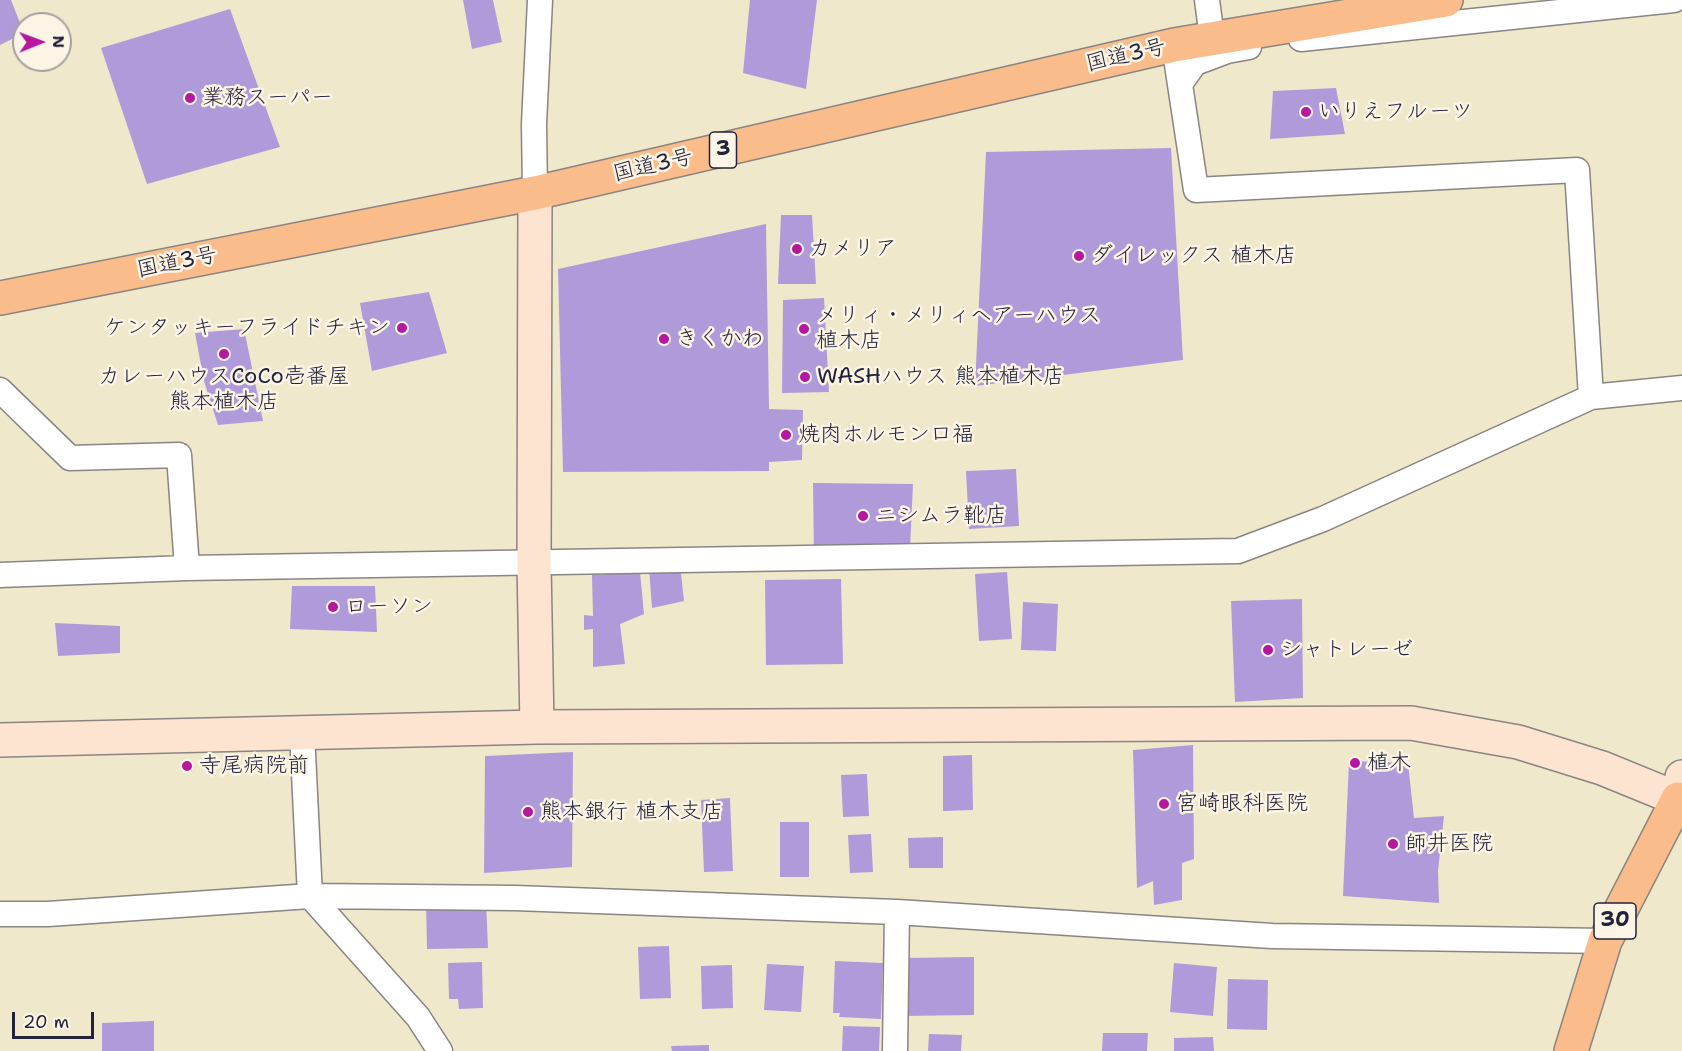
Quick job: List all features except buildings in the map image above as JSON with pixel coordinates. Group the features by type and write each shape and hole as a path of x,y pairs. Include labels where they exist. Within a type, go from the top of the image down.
{"main road":[{"name":"国道3号","path":"0,298 535,193 1174,45 1446,0"},
{"name":"30","path":"1571,1051 1605,941 1681,792"}],"street":[{"path":"537,727 534,563 534,123 540,0"},
{"path":"1208,0 1212,38"},
{"path":"1180,84 1195,63 1227,51 1287,41 1674,0"},
{"path":"1174,45 1196,190 1577,170 1591,397"},
{"path":"0,575 187,568 1238,551 1323,519 1591,397 1682,388"},
{"path":"0,390 70,458 179,455 187,568"},
{"path":"0,740 537,727 1412,723 1518,742 1681,792"},
{"path":"302,733 310,896 418,1017 441,1051"},
{"path":"0,914 48,914 310,896 515,898 897,912 1272,936 1605,941"},
{"path":"895,1051 897,912"}],"place":[{"name":"業務スーパー","path":"190,98"},
{"name":"いりえフルーツ","path":"1306,112"},
{"name":"カメリア","path":"797,249"},
{"name":"ダイレックス 植木店","path":"1079,256"},
{"name":"ケンタッキーフライドチキン","path":"402,328"},
{"name":"メリィ・メリィヘアーハウス 植木店","path":"804,329"},
{"name":"きくかわ","path":"664,339"},
{"name":"カレーハウスCoCo壱番屋 熊本植木店","path":"224,354"},
{"name":"WASHハウス 熊本植木店","path":"805,377"},
{"name":"焼肉ホルモン口福","path":"786,435"},
{"name":"ニシムラ靴店","path":"863,516"},
{"name":"ローソン","path":"333,607"},
{"name":"シャトレーゼ","path":"1268,650"},
{"name":"植木","path":"1355,763"},
{"name":"寺尾病院前","path":"187,766"},
{"name":"宮崎眼科医院","path":"1164,804"},
{"name":"熊本銀行 植木支店","path":"528,812"},
{"name":"師井医院","path":"1393,844"}]}
